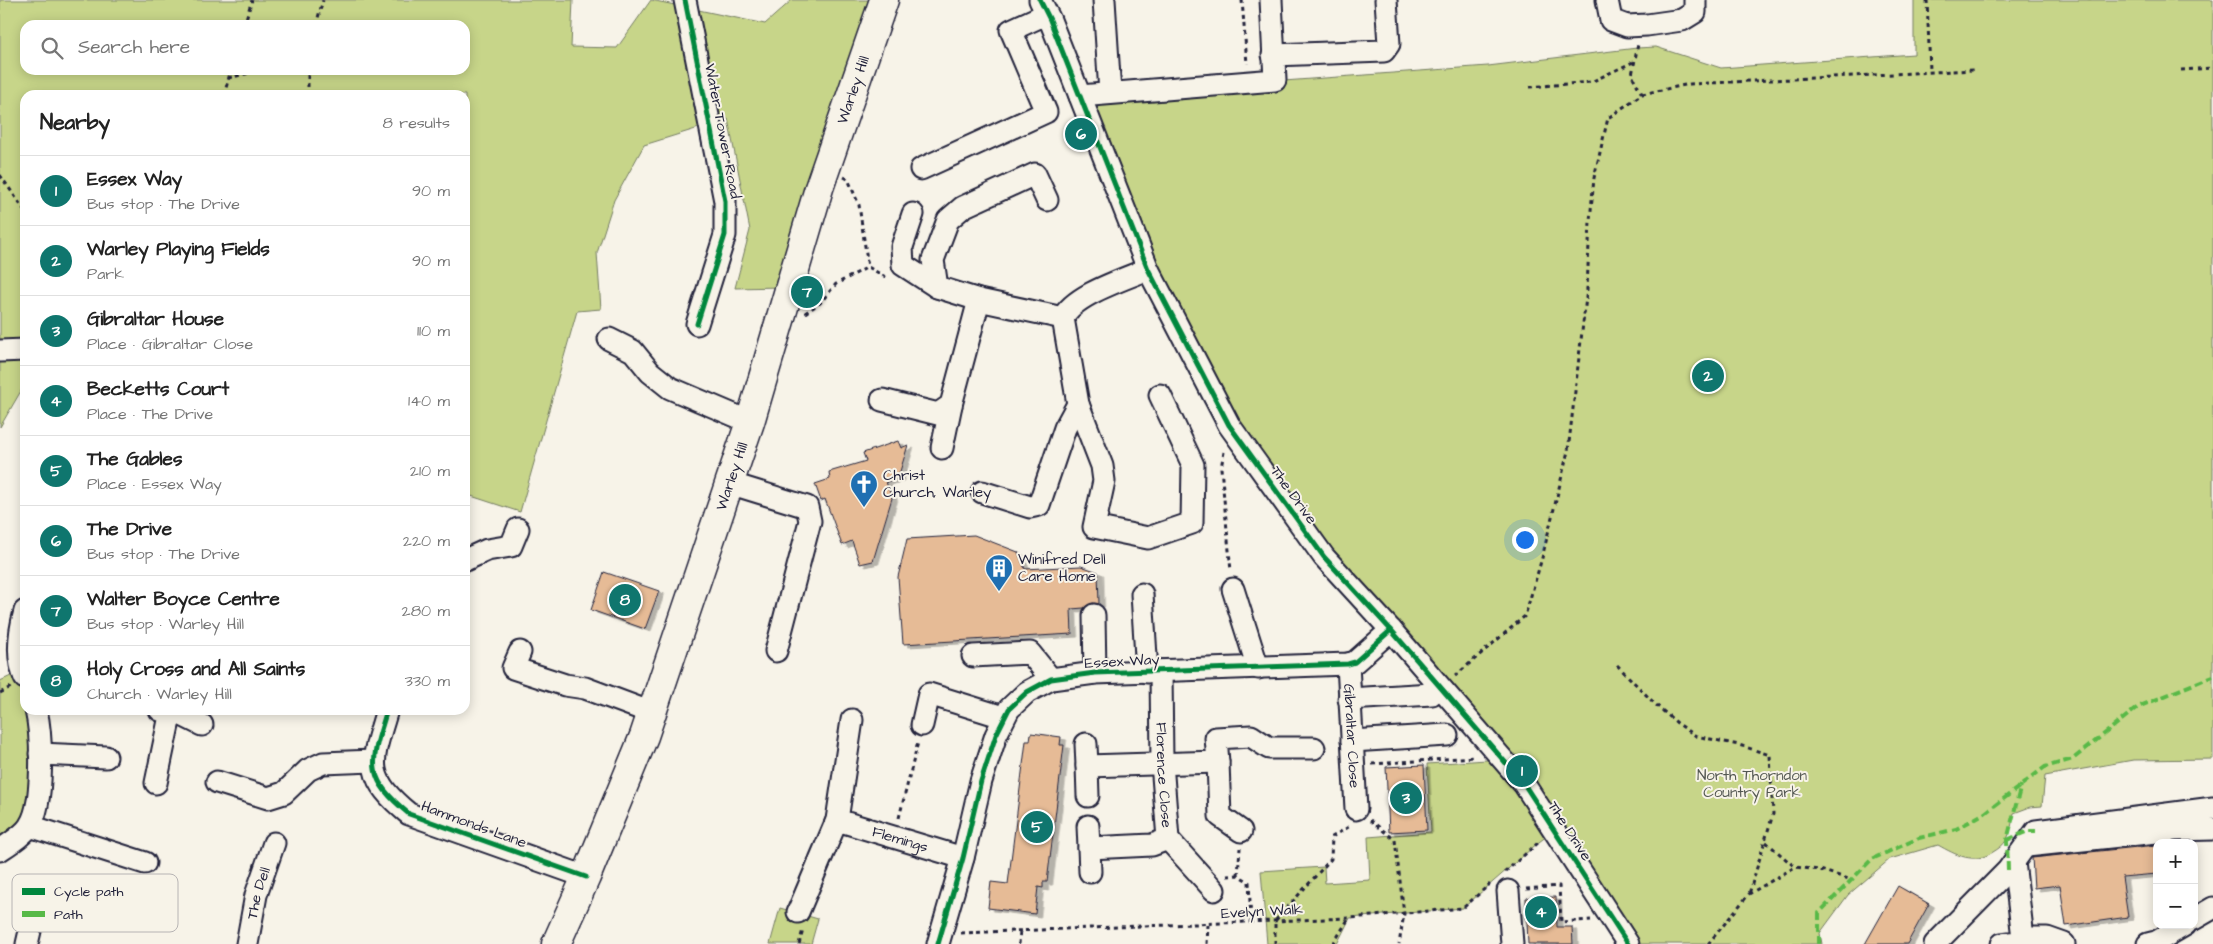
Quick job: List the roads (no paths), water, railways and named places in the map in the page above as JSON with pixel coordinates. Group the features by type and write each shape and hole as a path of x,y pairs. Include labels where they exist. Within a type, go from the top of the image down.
{"main road":[{"name":"Warley Hill","path":"556,944 586,877 652,713 750,422 826,168 884,0"}],"street":[{"name":"Water Tower Road","path":"685,0 725,201 725,235 697,324"},
{"path":"1104,0 1110,93"},
{"path":"1080,96 1275,80 1272,0"},
{"path":"1273,55 1384,50 1389,44 1386,0"},
{"path":"1607,0 1611,20 1627,26 1682,20 1695,12 1695,0"},
{"path":"921,170 1046,112 1011,30 1043,7"},
{"name":"The Drive","path":"1043,7 1148,269 1228,425 1324,557 1391,630 1436,691 1500,755 1524,784 1628,944"},
{"path":"937,287 933,260 948,220 963,208 1035,174 1047,200"},
{"path":"912,214 902,247 903,265 937,287 979,300 1063,318"},
{"path":"1148,269 1080,300 1067,309 1063,318 1078,404 1102,466 1104,481 1094,527 1148,538 1192,523 1193,465 1160,395"},
{"path":"942,448 951,405 979,300"},
{"path":"610,339 633,351 650,372 670,388 750,422"},
{"path":"0,351 20,350"},
{"path":"882,400 938,414 951,405"},
{"path":"982,492 1030,507 1039,505 1064,428 1078,404"},
{"path":"729,483 807,507 810,522 776,651"},
{"path":"470,558 487,550 511,546 518,529"},
{"path":"1233,589 1258,668"},
{"name":"Florence Close","path":"1142,594 1154,671 1168,839 1208,884"},
{"path":"1094,614 1095,673"},
{"path":"20,630 20,646"},
{"path":"1348,664 1355,662 1391,630"},
{"path":"520,652 514,668 565,685 585,688 652,713"},
{"path":"973,656 1030,652 1051,679"},
{"name":"Essex Way","path":"940,938 963,858 981,781 1003,717 1027,692 1051,679 1095,673 1348,664"},
{"name":"Gibraltar Close","path":"1348,664 1356,809"},
{"path":"1349,699 1436,691"},
{"path":"922,725 929,694 1003,717"},
{"path":"0,850 30,826 38,801 39,715"},
{"path":"156,783 165,715"},
{"path":"176,715 202,725"},
{"path":"217,782 268,798 284,793 308,770 323,762 373,761 386,715"},
{"path":"798,912 837,820 852,720"},
{"path":"1352,741 1446,735"},
{"path":"1241,831 1220,816 1216,738 1251,736 1269,748 1314,748"},
{"path":"1086,744 1088,796"},
{"path":"40,754 106,757"},
{"name":"Hammonds Lane","path":"373,761 374,772 380,785 394,802 409,814 586,877"},
{"path":"1087,766 1218,762"},
{"path":"1935,944 2019,854 2036,831 2213,808"},
{"name":"Flemings","path":"837,820 963,858"},
{"path":"30,826 145,863"},
{"path":"1088,826 1090,872"},
{"path":"2019,854 2175,830 2213,829"},
{"path":"1089,848 1152,845 1168,839"},
{"name":"The Dell","path":"247,944 261,876 274,844"},
{"path":"2019,854 2023,938"},
{"path":"1508,891 1512,944"},
{"path":"2198,917 2213,908"},
{"path":"2148,944 2156,942 2177,929"},
{"path":"2002,944 2016,942 2023,938 2047,938 2064,944"}],"place":[{"name":"The Drive","path":"1081,134"},
{"name":"Walter Boyce Centre","path":"807,292"},
{"name":"Warley Playing Fields","path":"1708,376"},
{"name":"Christ Church, Warley","path":"864,508"},
{"name":"Winifred Dell Care Home","path":"999,592"},
{"name":"Holy Cross and All Saints","path":"625,600"},
{"name":"Essex Way","path":"1522,771"},
{"name":"Gibraltar House","path":"1406,798"},
{"name":"The Gables","path":"1037,827"},
{"name":"Becketts Court","path":"1541,912"}],"park label":[{"name":"North Thorndon Country Park","path":"1752,784"}]}
